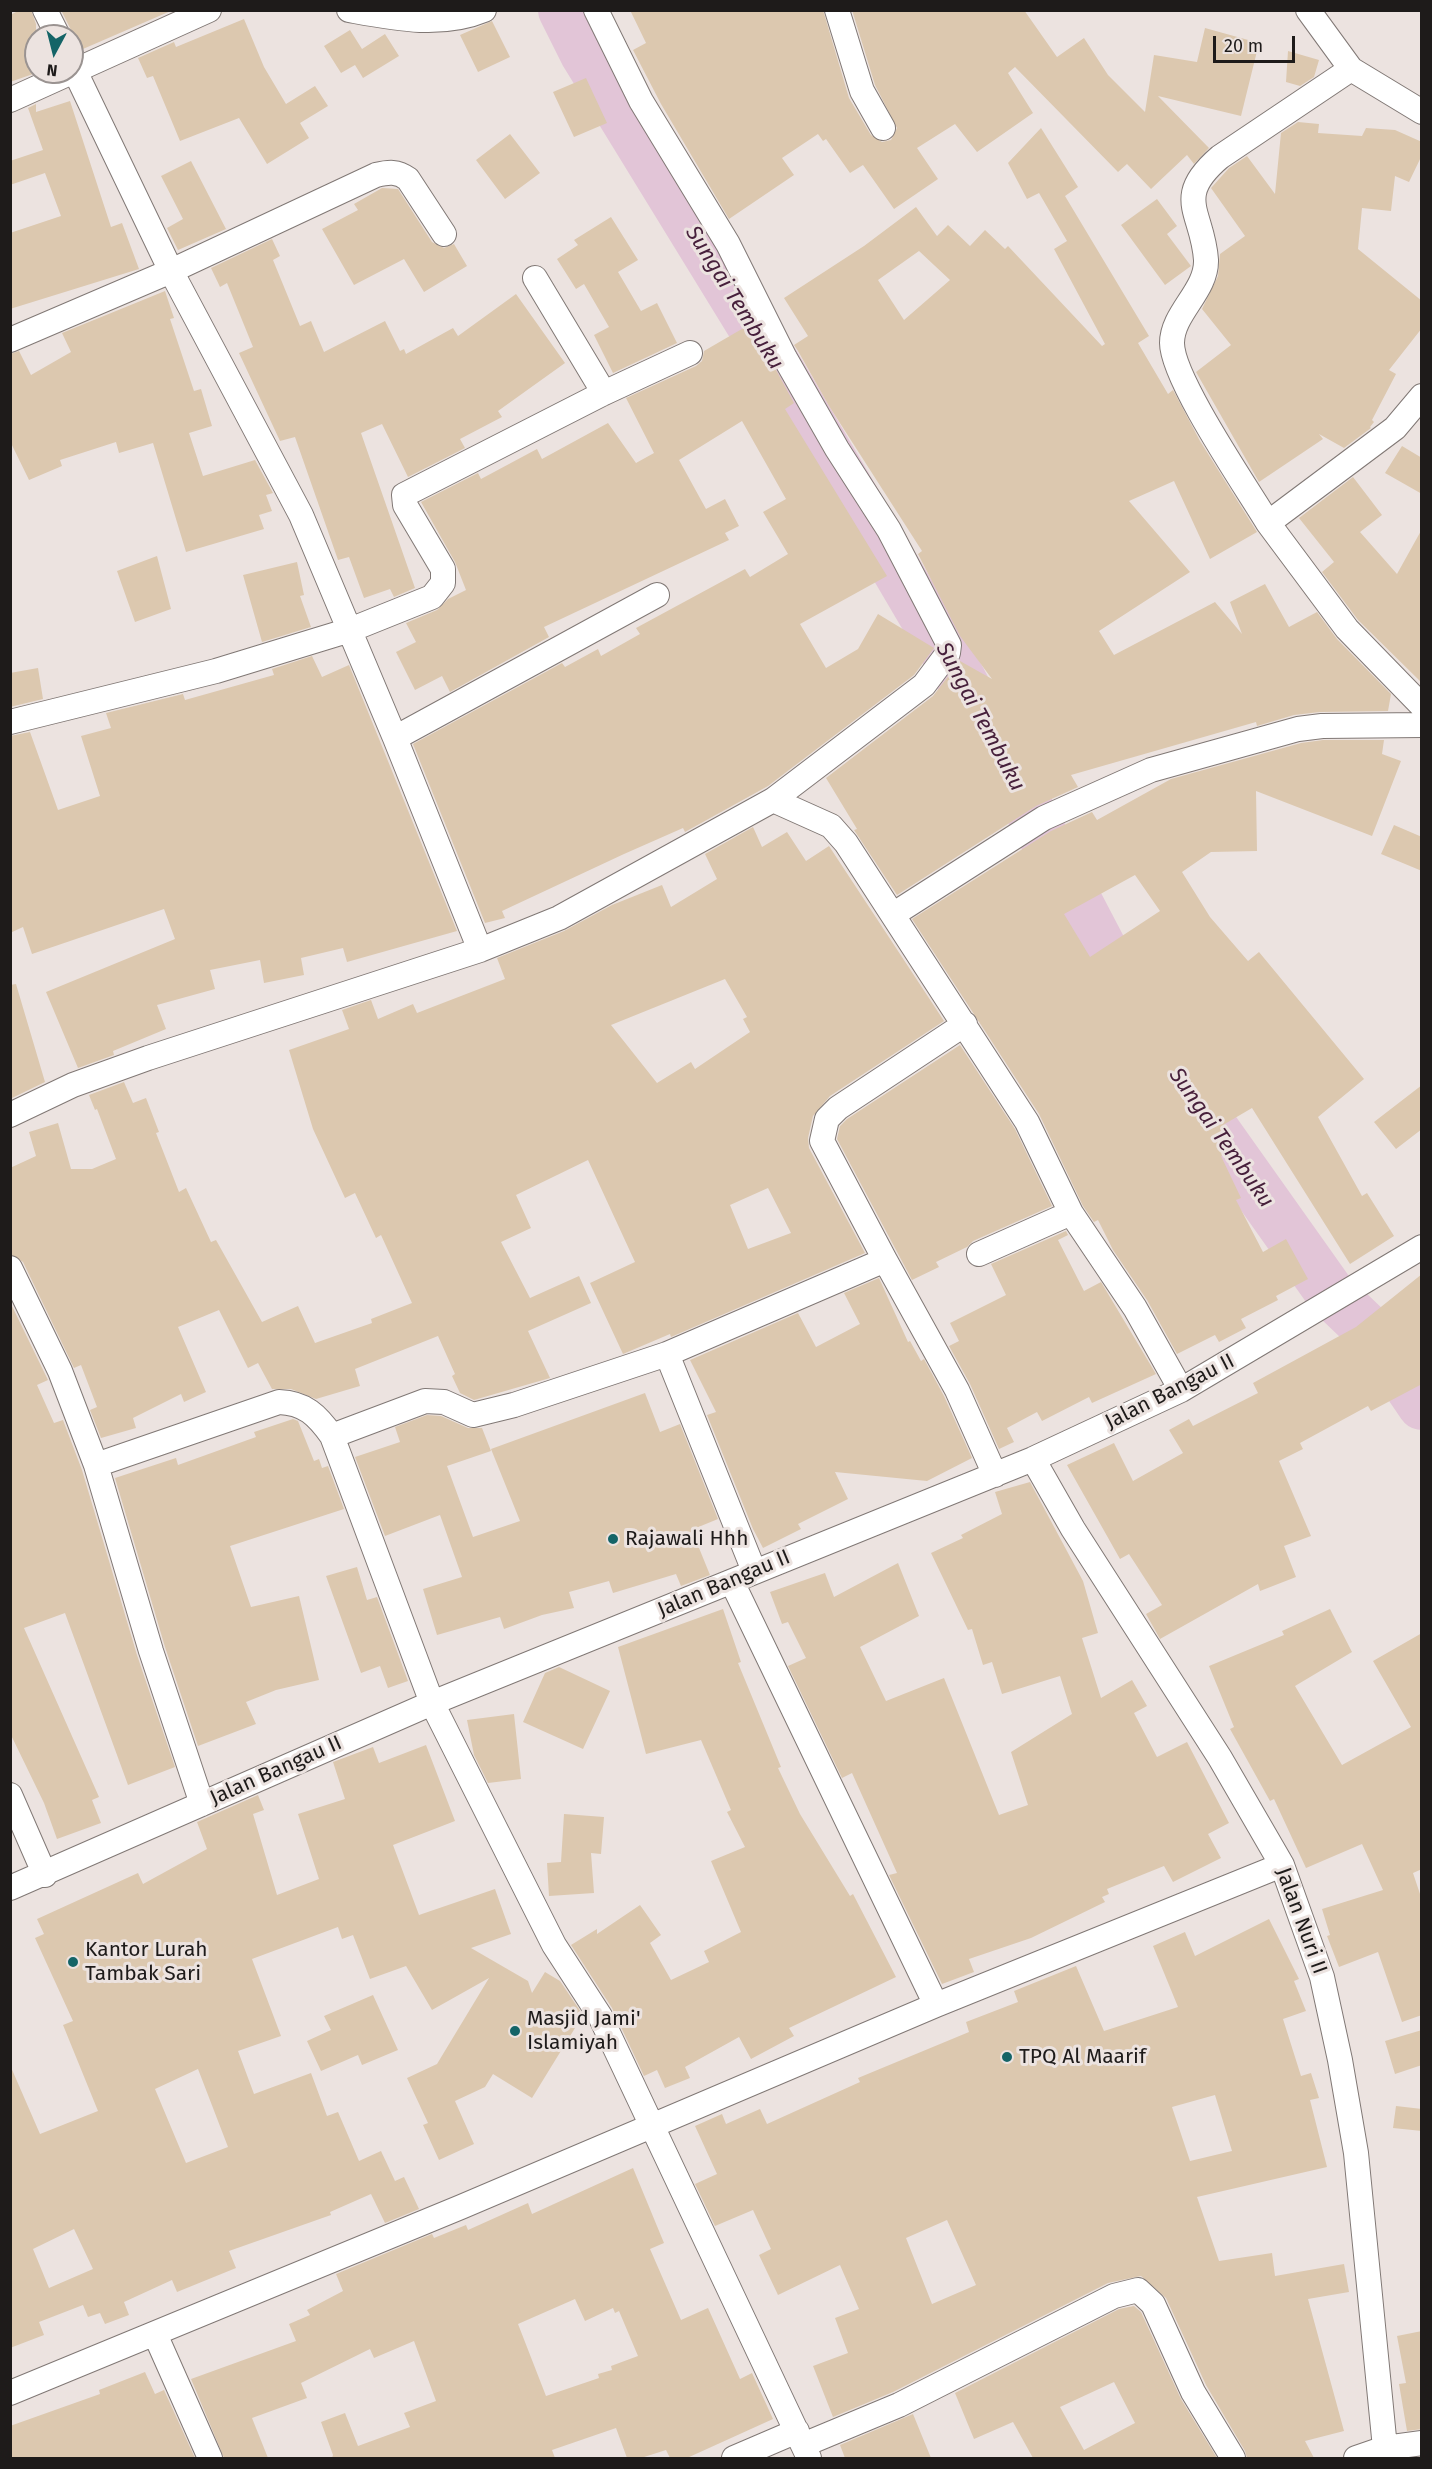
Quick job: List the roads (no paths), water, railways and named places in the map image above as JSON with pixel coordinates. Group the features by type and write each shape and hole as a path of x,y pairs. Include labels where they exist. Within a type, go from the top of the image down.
{"street":[{"path":"45,10 52,24"},
{"path":"84,64 209,10"},
{"path":"349,10 393,18 430,21 455,18 484,10"},
{"path":"10,1115 73,1085 148,1058 480,950 559,918 774,800 924,685 948,653 949,645 909,566 785,358 728,244 641,100 596,10"},
{"path":"837,10 862,91 883,128"},
{"path":"1308,10 1351,69 1422,112"},
{"path":"1351,69 1208,167 1195,188 1195,218 1206,262 1196,291 1175,330 1172,344 1177,366 1208,424 1268,523 1347,629 1422,706"},
{"path":"10,100 42,84"},
{"path":"82,84 171,271 301,515 395,738 480,950"},
{"path":"10,340 171,271 376,175 390,172 401,174 408,179 444,234"},
{"path":"535,278 604,393"},
{"path":"10,722 216,671 350,630 432,597 443,583 443,569 405,506 404,495 604,393 690,353"},
{"path":"1268,523 1395,428 1422,396"},
{"path":"395,738 657,596"},
{"path":"894,914 1038,822 1151,770 1298,729 1322,726 1422,725"},
{"path":"774,800 831,826 846,843 1027,1122 1071,1213 1135,1308 1181,1390"},
{"path":"965,1024 838,1108 826,1119 823,1126 824,1148 957,1390 995,1475"},
{"path":"979,1254 1071,1213"},
{"name":"Jalan Bangau II","path":"10,1888 45,1875 432,1703 1033,1459 1181,1390 1422,1247"},
{"path":"332,1436 425,1401 444,1402 464,1412 480,1415 667,1354 885,1260"},
{"path":"10,1268 60,1371 96,1466 152,1651 202,1804"},
{"path":"667,1354 754,1571"},
{"path":"96,1466 279,1402 295,1402 307,1409 332,1436 432,1703 554,1945 600,2016 803,2445"},
{"name":"Jalan Nuri II","path":"1033,1459 1073,1529 1220,1758 1282,1865 1322,1977 1340,2060 1356,2152 1385,2448"},
{"path":"732,1582 936,2005"},
{"path":"10,1795 45,1875"},
{"path":"10,2393 652,2127 936,2005 1282,1865"},
{"path":"734,2458 803,2445 898,2405 1114,2296 1138,2290 1153,2304 1193,2392 1233,2458"},
{"path":"155,2334 210,2458"},
{"path":"1356,2458 1385,2448 1422,2443"}],"waterway":[{"name":"Sungai Tembuku","path":"563,10 585,54 779,370 962,681 1133,1008"},
{"name":"Sungai Tembuku","path":"1192,1098 1331,1294 1375,1336 1422,1405"}],"place":[{"name":"Rajawali Hhh","path":"613,1539"},
{"name":"Kantor Lurah Tambak Sari","path":"73,1962"},
{"name":"Masjid Jami' Islamiyah","path":"515,2031"},
{"name":"TPQ Al Maarif","path":"1007,2057"}]}
